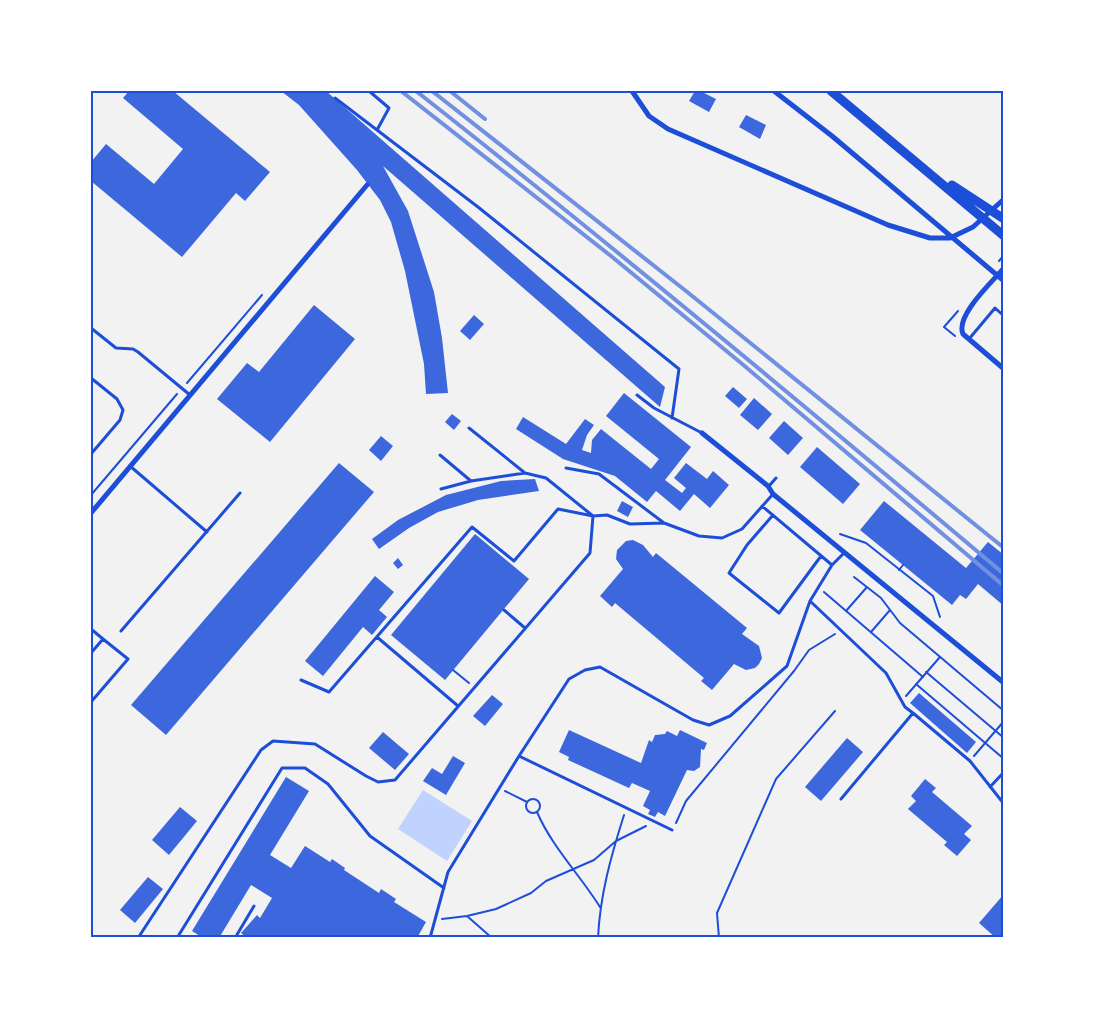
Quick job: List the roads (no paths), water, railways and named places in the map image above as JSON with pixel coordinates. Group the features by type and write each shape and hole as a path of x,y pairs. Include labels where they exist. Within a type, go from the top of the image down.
{"main road":[{"path":"830,91 926,169 1004,236"},
{"path":"926,169 1004,218"}],"street":[{"path":"632,91 649,116 668,129 888,225 930,238 950,238 973,227 1004,199"},
{"path":"774,91 832,136 1004,280"},
{"path":"91,513 366,185"},
{"path":"1004,268 963,317 961,329 969,339 1004,369"},
{"path":"702,433 768,486 772,494 1004,683"}],"lane":[{"path":"369,91 389,108 377,130"},
{"path":"335,98 478,207 679,369 672,418"},
{"path":"969,339 995,308 1004,316"},
{"path":"91,328 116,348 133,349 138,352 190,395"},
{"path":"91,378 116,399 123,410 120,420 91,454"},
{"path":"638,395 672,418 702,433"},
{"path":"470,428 525,473"},
{"path":"440,455 471,481"},
{"path":"130,466 206,532"},
{"path":"566,468 599,474 664,523 699,536 722,538 732,535 742,529 772,494"},
{"path":"441,489 471,481 525,473 546,478 593,516"},
{"path":"768,486 776,478"},
{"path":"121,631 240,493"},
{"path":"762,506 832,565"},
{"path":"301,680 329,692 472,527 514,562 558,509 593,516 607,515 630,524 664,523"},
{"path":"773,515 747,545 729,573 779,613 822,556"},
{"path":"138,938 261,750 273,741 315,744 378,782 395,780 590,553 593,516"},
{"path":"430,938 448,872 519,756 570,679 585,670 600,668 693,720 709,725 730,716 787,666 810,601 832,565 844,553"},
{"path":"810,601 886,673 902,702 913,714 970,761 1004,804"},
{"path":"504,610 525,628"},
{"path":"91,629 128,659 91,702"},
{"path":"377,637 458,706"},
{"path":"91,654 104,639"},
{"path":"841,799 913,714"},
{"path":"519,756 672,830"},
{"path":"177,938 282,768 305,768 328,784 370,836 444,888"},
{"path":"990,787 1004,772"},
{"path":"235,938 254,906"}],"water":[{"path":"423,790 472,821 447,861 398,829"}],"railway":[{"path":"401,91 611,256 741,363 1004,586"},
{"path":"416,91 712,330 1004,574"},
{"path":"432,91 686,291 1004,548"},
{"path":"450,91 485,119"}]}
